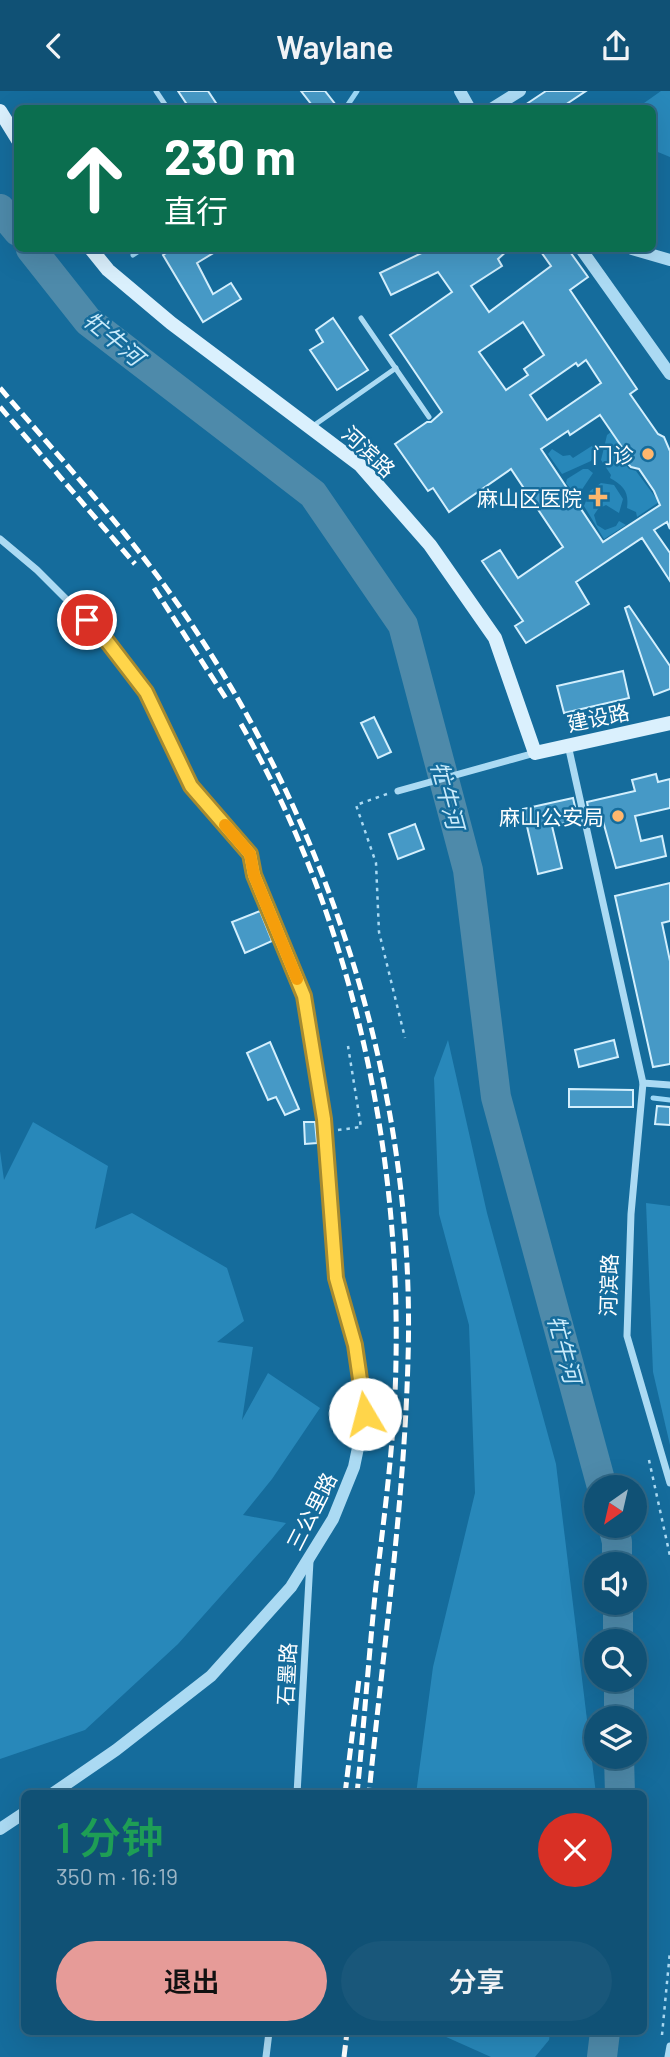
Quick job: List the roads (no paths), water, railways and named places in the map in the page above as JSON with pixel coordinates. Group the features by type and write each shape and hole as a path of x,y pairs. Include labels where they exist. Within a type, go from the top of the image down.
{"main road":[{"path":"0,111 14,133"},
{"name":"河滨路","path":"95,252 108,270 171,323 360,465 430,545 495,638 535,753"},
{"name":"建设路","path":"535,753 670,723"}],"street":[{"path":"497,105 520,91"},
{"path":"584,252 670,374"},
{"path":"642,252 670,260"},
{"path":"0,539 37,570 103,636 146,692 191,786 250,854"},
{"name":"河滨路","path":"568,745 643,1083 631,1214 627,1336 670,1483"},
{"path":"398,791 535,753"},
{"name":"三公里路","path":"58,1790 117,1750 211,1676 291,1587 333,1519 354,1467 365,1414 355,1345 336,1278 325,1131 304,996 254,875 250,854"},
{"path":"643,1083 670,1085"},
{"name":"石墨路","path":"297,1790 310,1556"},
{"path":"0,1829 21,1814"},
{"path":"266,2057 269,2035"},
{"path":"666,2045 668,2057"}],"lane":[{"path":"361,318 429,417"},
{"path":"311,428 396,368"}],"waterway":[{"path":"348,105 357,91"},
{"name":"牤牛河","path":"0,209 14,226"},
{"name":"牤牛河","path":"33,252 88,321 313,494 403,625 468,870 496,1097 599,1475"},
{"path":"133,255 138,252"},
{"path":"653,1098 670,1100"},
{"name":"牤牛河","path":"616,1538 617,1552"},
{"name":"牤牛河","path":"618,1615 618,1629"},
{"name":"牤牛河","path":"619,1692 619,1706"},
{"name":"牤牛河","path":"619,1769 620,1790"},
{"name":"牤牛河","path":"602,2057 605,2035"}],"railway":[{"path":"0,388 148,563 192,625 243,708 288,794 326,884 357,976 381,1070 398,1166 407,1263 406,1414 369,1790"},
{"path":"0,407 135,564"},
{"path":"154,588 227,700"},
{"path":"241,724 279,797 312,873 339,951 361,1031 389,1195 395,1278 394,1416 357,1790"},
{"path":"345,1790 359,1679"},
{"path":"344,2057 347,2035"}],"place":[{"name":"门诊","path":"648,454"},
{"name":"麻山区医院","path":"598,497"},
{"name":"麻山公安局","path":"618,816"}]}
